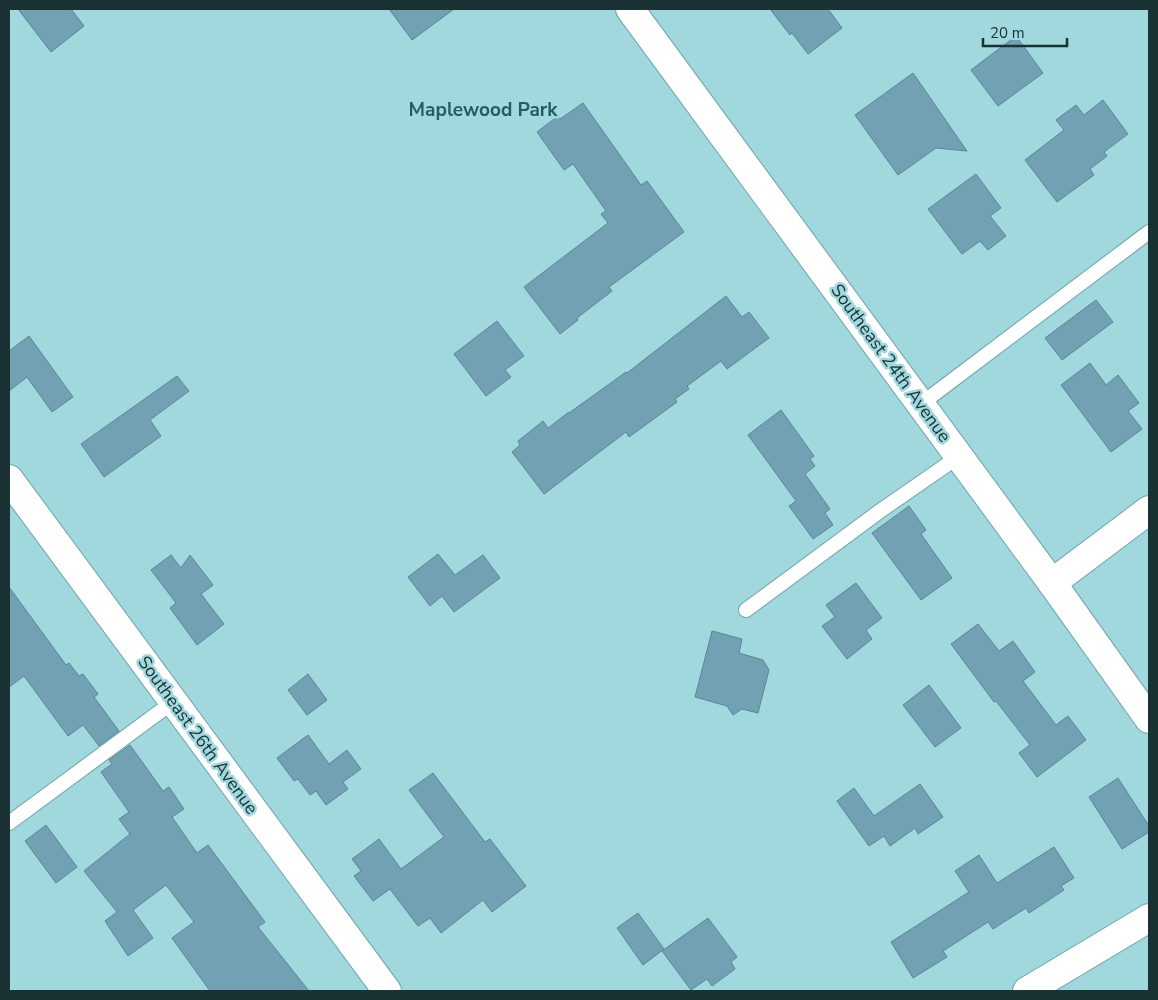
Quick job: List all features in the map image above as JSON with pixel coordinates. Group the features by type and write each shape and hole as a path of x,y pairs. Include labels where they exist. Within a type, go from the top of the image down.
{"street":[{"name":"Southeast 24th Avenue","path":"630,9 1052,583 1149,719"},
{"name":"Southeast 26th Avenue","path":"9,478 383,990"},
{"path":"1052,583 1149,510"},
{"path":"1027,991 1149,918"}],"lane":[{"path":"920,404 1149,232"},
{"path":"746,610 958,456"},
{"path":"9,823 173,702"}],"building":[{"path":"18,9 71,9 84,26 51,52"},
{"path":"389,9 454,9 412,40"},
{"path":"770,9 828,9 842,28 808,54"},
{"path":"1016,36 1043,73 998,106 971,70"},
{"path":"913,73 967,151 936,148 898,175 855,115"},
{"path":"1103,100 1128,134 1104,152 1107,156 1090,169 1094,175 1057,202 1025,160 1064,130 1056,120 1076,105 1084,115"},
{"path":"583,103 641,185 647,181 684,232 609,287 612,291 560,334 524,287 608,223 601,214 606,211 573,164 564,170 537,132 558,116 560,119"},
{"path":"976,174 1001,208 990,216 1006,236 988,250 980,241 962,254 928,209"},
{"path":"726,296 742,317 749,312 769,338 727,369 721,361 687,386 689,389 675,399 677,402 629,437 626,432 544,494 512,452 520,445 518,441 543,421 548,428 627,373"},
{"path":"1096,300 1113,322 1062,360 1045,338"},
{"path":"497,321 524,356 505,370 511,377 486,396 454,354"},
{"path":"29,336 73,397 52,412 27,377 9,391 9,351"},
{"path":"1090,363 1106,385 1118,375 1139,403 1128,411 1142,429 1111,452 1061,385"},
{"path":"177,376 189,391 150,420 161,436 104,477 81,444"},
{"path":"781,410 814,456 810,459 815,466 805,474 830,509 825,513 833,525 813,539 789,506 796,501 748,435"},
{"path":"909,506 926,530 921,534 952,578 921,600 872,533"},
{"path":"438,554 455,575 483,555 500,578 454,612 442,596 430,606 408,577"},
{"path":"171,555 181,568 190,555 213,585 201,594 224,624 197,645 170,608 176,603 151,570"},
{"path":"856,583 882,618 866,630 872,639 847,659 822,626 835,617 826,605"},
{"path":"9,587 66,665 69,663 79,676 83,674 98,694 94,697 119,731 99,746 83,725 68,736 24,676 9,687"},
{"path":"978,624 999,651 1013,641 1035,672 1023,681 1056,725 1068,716 1086,740 1037,777 1019,753 1030,745 996,701 994,702 951,644"},
{"path":"712,631 742,639 739,653 763,660 769,670 758,713 742,709 733,715 727,706 695,697"},
{"path":"308,674 327,700 307,715 288,690"},
{"path":"929,685 961,728 935,747 903,705"},
{"path":"308,735 329,764 347,750 361,769 343,782 348,789 326,805 316,791 310,795 298,779 294,781 277,758"},
{"path":"130,745 163,791 169,787 184,809 172,817 197,853 208,845 265,922 258,927 309,991 210,991 172,938 194,922 166,885 133,910 153,938 128,956 105,921 117,912 84,871 130,834 119,819 129,812 101,772 112,764 109,760"},
{"path":"433,773 485,842 490,839 526,886 492,912 483,900 441,933 430,918 418,926 390,889 373,901 354,876 361,871 352,859 379,839 401,869 444,837 409,790"},
{"path":"1118,778 1149,826 1149,832 1122,849 1089,797"},
{"path":"920,784 943,817 918,834 915,828 890,846 884,836 869,846 837,801 854,788 874,816"},
{"path":"46,825 77,867 56,883 25,841"},
{"path":"1054,847 1074,878 1061,886 1064,890 1029,913 1026,908 993,929 988,922 943,951 947,957 913,978 891,942 969,892 955,871 979,855 997,883"},
{"path":"638,913 664,949 643,965 617,928"},
{"path":"708,918 737,957 731,962 735,969 712,986 707,979 691,990 662,951"}],"district":[{"name":"Maplewood Park","path":"483,109"}]}
